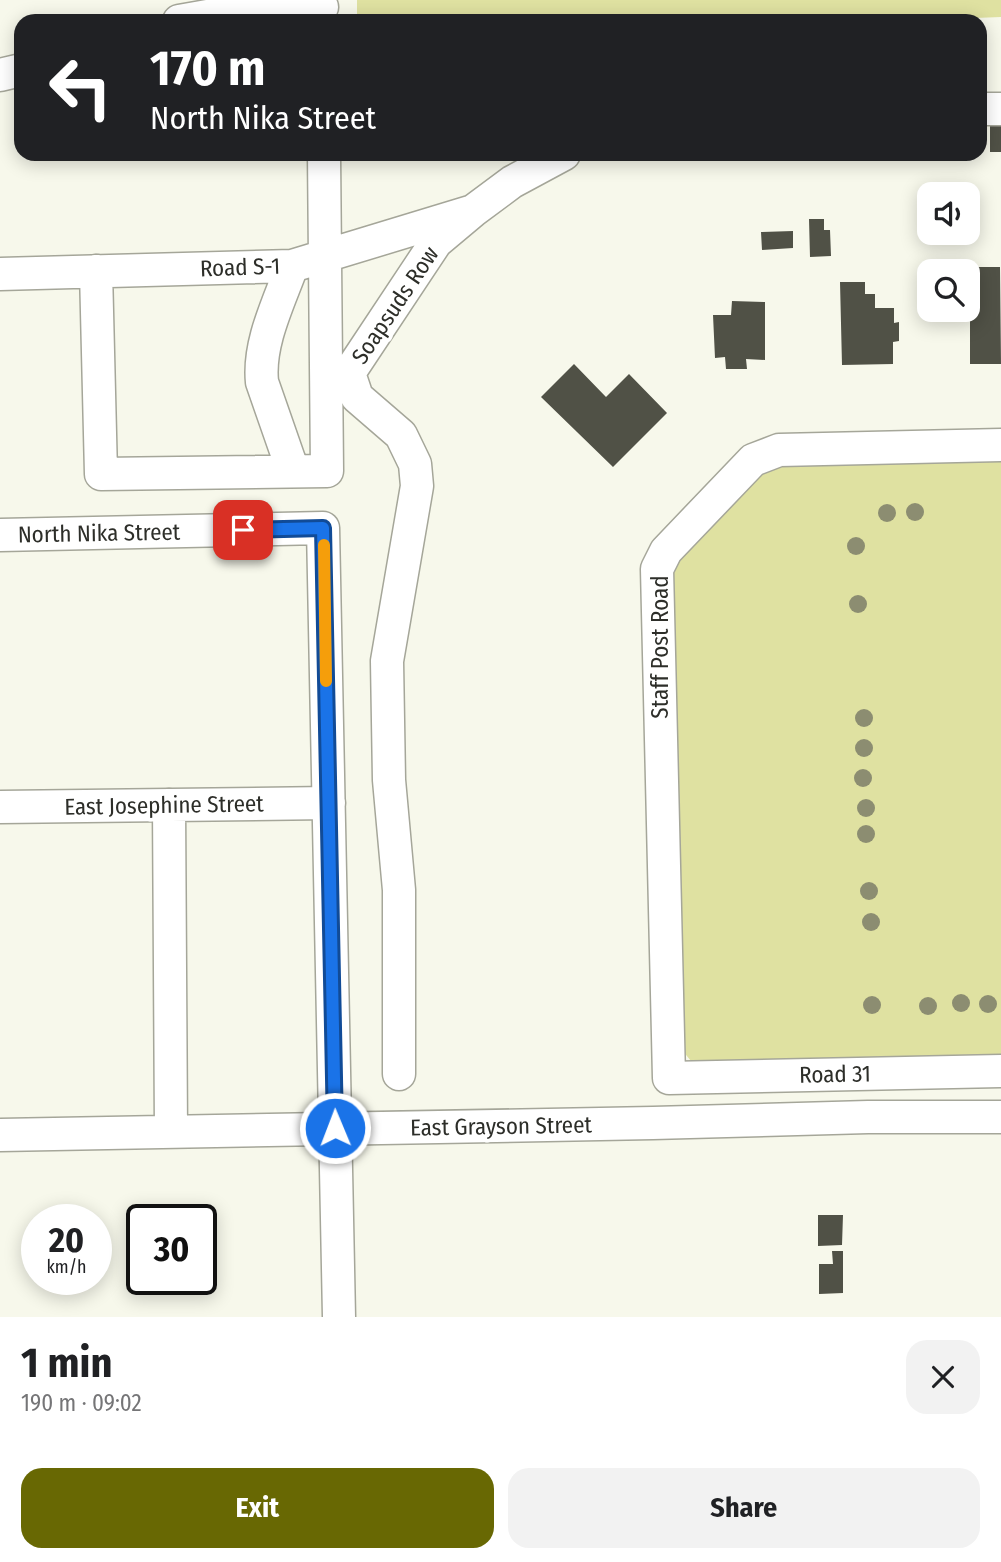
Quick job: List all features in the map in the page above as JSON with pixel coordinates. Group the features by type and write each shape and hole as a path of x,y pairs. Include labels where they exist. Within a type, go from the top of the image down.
{"street":[{"path":"219,14 270,5 322,9"},
{"path":"96,271 101,474 327,471 338,373 325,256 324,161"},
{"name":"Soapsuds Row","path":"338,373 436,242 512,182 551,161"},
{"name":"Road S-1","path":"0,274 292,266 473,211"},
{"path":"292,266 263,348 260,369 261,382 293,471"},
{"path":"338,373 356,397 401,435 415,464 417,486 387,661 389,780 399,890 399,1074"},
{"name":"Staff Post Road","path":"669,1077 657,569 666,551 752,460 779,450 1001,445"},
{"name":"North Nika Street","path":"0,535 323,528 329,803"},
{"path":"329,803 339,1317"},
{"name":"East Josephine Street","path":"0,807 329,803"},
{"path":"169,805 171,1132"},
{"name":"Road 31","path":"669,1077 1001,1071"},
{"name":"East Grayson Street","path":"0,1135 868,1117 1001,1117"}],"green space":[{"path":"357,0 1001,0 1001,17 987,18 987,14 357,14"},
{"path":"1001,459 1001,1058 718,1065 691,1061 682,1050 669,642 675,555 766,464"}],"building":[{"path":"1001,119 1001,152 990,152 990,120"},
{"path":"809,219 824,219 824,230 830,230 831,256 810,257"},
{"path":"793,231 793,248 762,250 761,232"},
{"path":"980,267 1000,267 1001,364 970,364 970,322 980,322"},
{"path":"840,282 865,282 865,294 875,294 875,308 894,308 894,323 899,322 899,341 893,342 893,364 842,365"},
{"path":"732,301 765,302 765,360 746,359 747,369 726,369 725,357 715,358 713,315 731,315"},
{"path":"574,364 606,397 629,374 667,413 613,467 541,397"},
{"path":"818,1215 843,1215 842,1245 818,1246"},
{"path":"832,1251 843,1251 843,1293 819,1294 819,1264 833,1264"}],"slow traffic":[{"path":"324,545 326,681"}],"route":[{"path":"243,530 323,528 335,1128"}]}
